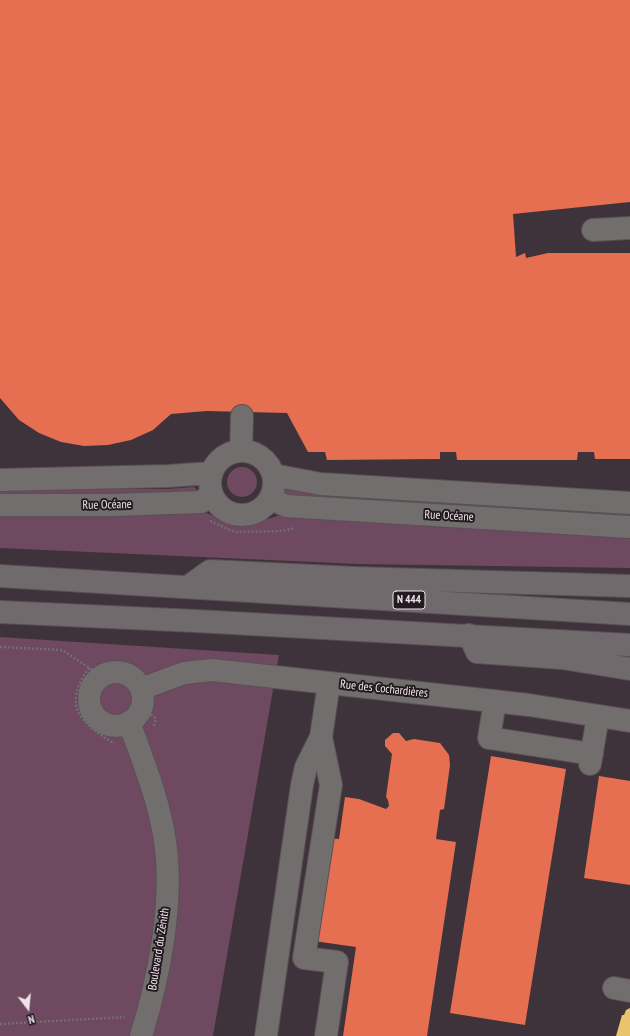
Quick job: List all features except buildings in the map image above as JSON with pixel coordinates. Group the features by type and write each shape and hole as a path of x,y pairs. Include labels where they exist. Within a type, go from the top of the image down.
{"highway":[{"path":"188,587 210,571 362,579 630,586"},
{"name":"N 444","path":"0,576 630,614"},
{"path":"0,612 469,635 630,645"},
{"path":"469,635 477,652 562,658 630,669"}],"street":[{"path":"593,230 630,228"},
{"path":"241,450 242,416"},
{"path":"241,450 257,455 266,461 273,475 273,489 270,498 263,507 254,512 244,515 234,514 224,509 217,502 212,483 221,458 241,450"},
{"name":"Rue Océane","path":"273,475 321,484 630,503"},
{"path":"0,480 168,476 212,483"},
{"name":"Rue Océane","path":"0,505 114,505 201,502 212,483"},
{"name":"Rue Océane","path":"270,498 286,506 630,527"},
{"name":"Rue des Cochardières","path":"141,689 184,673 212,670 495,701 630,721"},
{"path":"96,672 124,674 136,681 141,689 142,706 134,718 133,732 120,725 111,725 102,722 95,716 90,708 90,694 95,681 96,672"},
{"path":"326,1036 337,962 304,958 331,785 321,737 328,683"},
{"path":"495,701 489,738 591,759 598,716"},
{"name":"Boulevard du Zénith","path":"133,732 154,790 165,842 168,893 163,941 147,1017 136,1026"},
{"path":"266,1036 302,785 306,767 321,737"}],"path":[{"path":"0,647 62,650 96,672 76,689 76,701 84,723 95,733 121,748 133,732"},
{"path":"0,1024 136,1026"}],"shaded area":[{"path":"242,467 253,471 257,482 253,493 242,497 231,493 227,482 231,471"},
{"path":"194,487 197,490 195,494 0,496 0,489 168,489"},
{"path":"285,489 314,493 630,512 630,520 286,497 283,493"},
{"path":"0,512 203,512 239,524 259,522 277,516 306,516 630,537 630,568 358,564 0,548"},
{"path":"0,637 279,655 213,1036 0,1036"}]}
